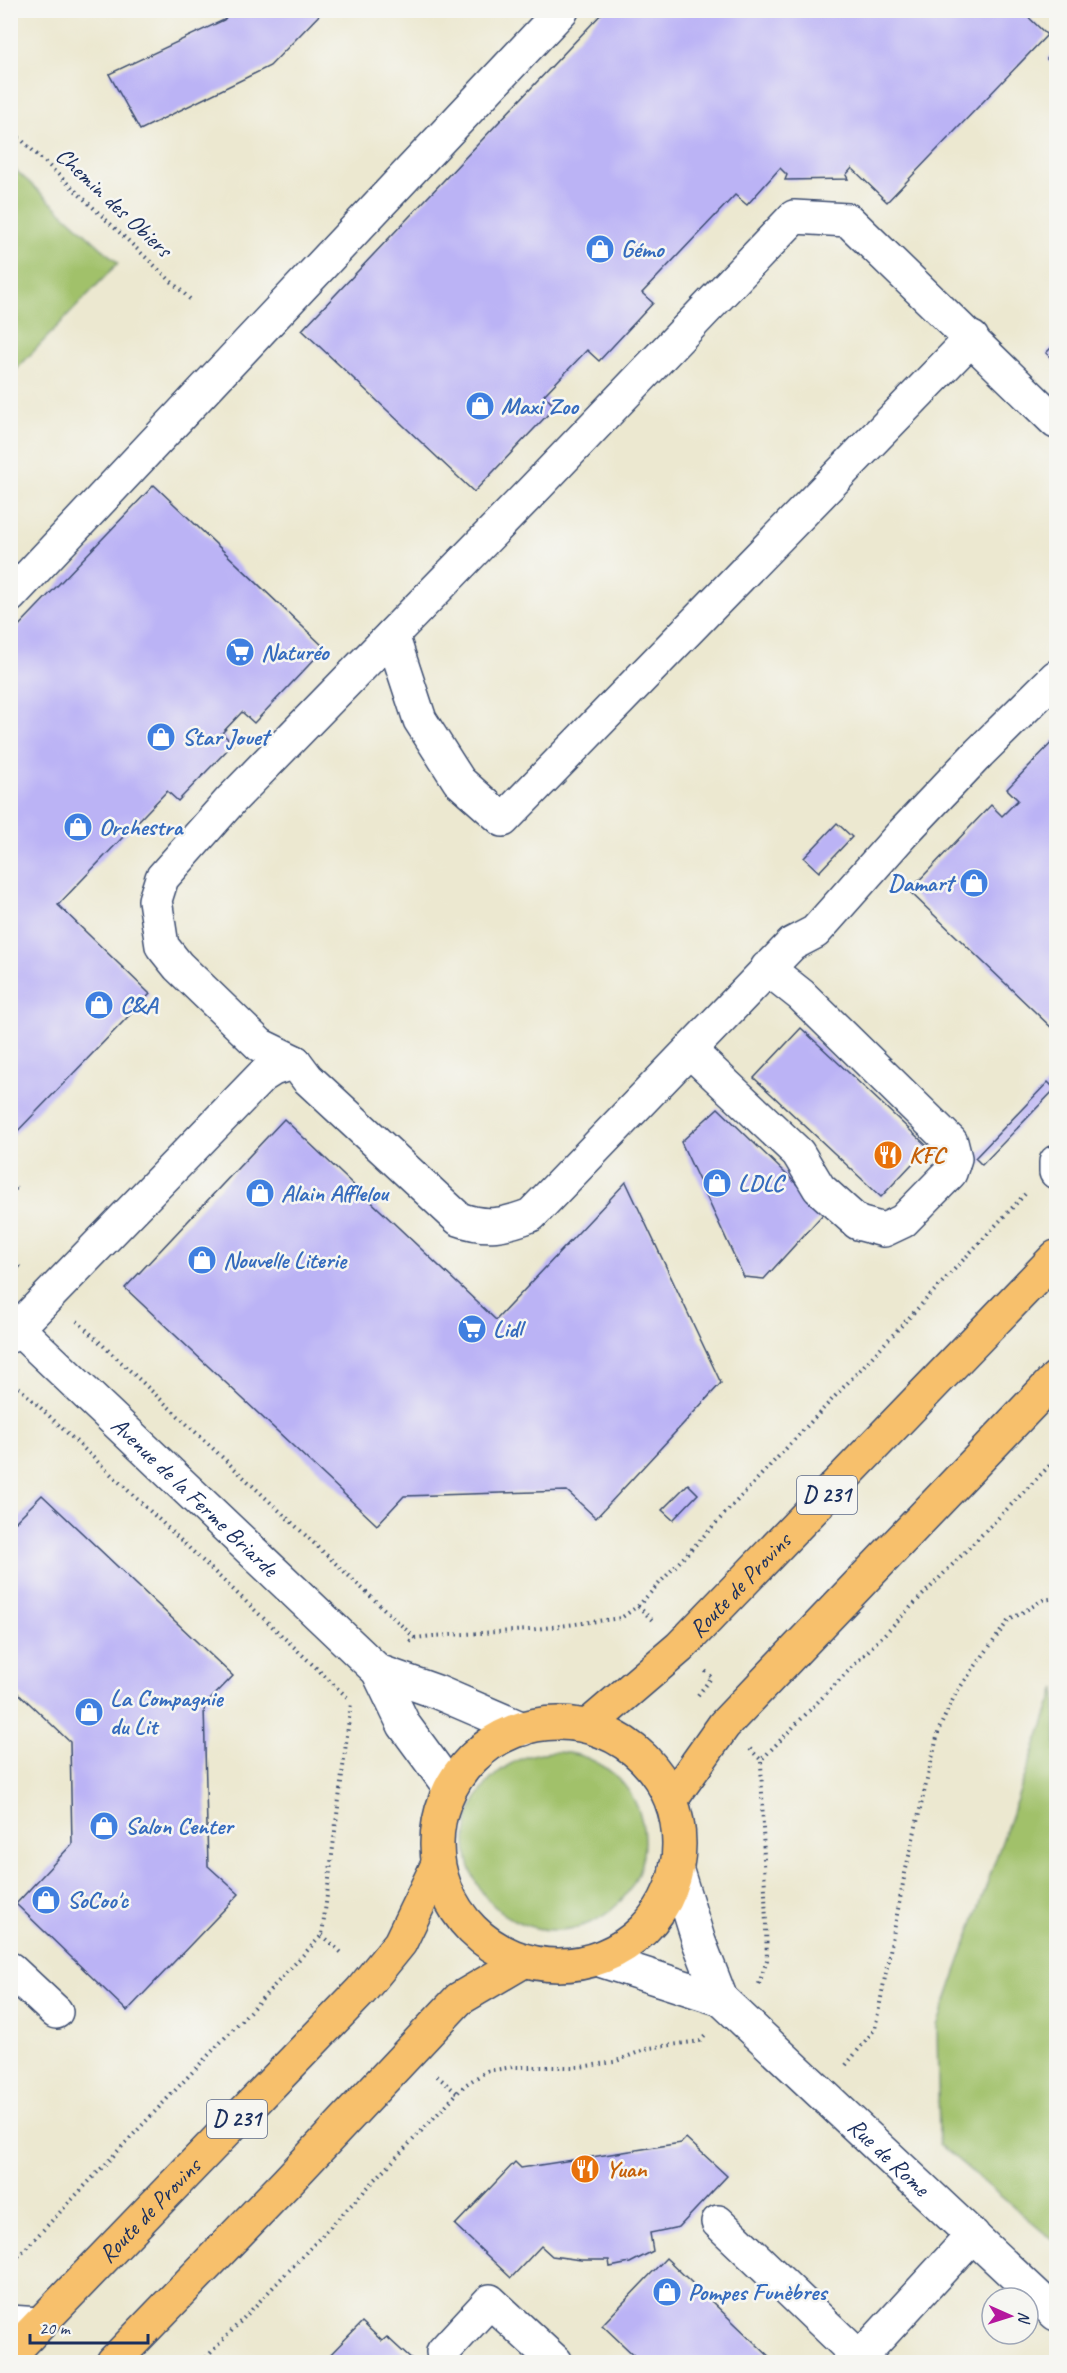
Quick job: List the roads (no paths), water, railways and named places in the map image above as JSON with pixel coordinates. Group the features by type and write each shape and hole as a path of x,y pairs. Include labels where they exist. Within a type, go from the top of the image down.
{"main road":[{"name":"Route de Provins","path":"589,1725 680,1647 1056,1257"},
{"path":"673,1797 724,1725 1056,1378"},
{"path":"546,1722 589,1725 639,1751 673,1797 678,1833 676,1868 668,1903 635,1941 603,1962 576,1966 522,1962 494,1949 457,1912 438,1864 438,1826 448,1785 470,1756 506,1734 546,1722"},
{"name":"Route de Provins","path":"10,2355 25,2323 361,1990 400,1942 438,1864"},
{"path":"113,2362 278,2192 459,1999 522,1962"}],"street":[{"path":"10,596 562,10"},
{"path":"1056,422 848,220 794,217 231,800 162,878 155,900 162,946 178,966 260,1045 295,1062 307,1078 459,1220 482,1225 509,1224 531,1215 767,968 792,944 815,932 902,834 1056,677"},
{"path":"392,635 420,720 459,781 503,820 972,338"},
{"path":"690,1051 798,1153 819,1188 858,1223 884,1230 903,1221 950,1173 955,1158 951,1142 801,995 767,968"},
{"path":"13,1329 51,1296 262,1076 273,1069 295,1062"},
{"name":"Avenue de la Ferme Briarde","path":"13,1329 378,1671 404,1725 448,1785"},
{"name":"Avenue de la Ferme Briarde","path":"378,1671 437,1692 523,1729"},
{"path":"676,1868 699,1942 721,1999"},
{"path":"603,1962 721,1999"},
{"path":"10,1969 56,2013"},
{"name":"Rue de Rome","path":"721,1999 1056,2314"},
{"path":"718,2222 858,2360 973,2235"},
{"path":"443,2352 490,2301 556,2362"}],"place":[{"name":"Gémo","path":"600,249"},
{"name":"Maxi Zoo","path":"480,406"},
{"name":"Naturéo","path":"240,652"},
{"name":"Star Jouet","path":"161,737"},
{"name":"Orchestra","path":"78,827"},
{"name":"Damart","path":"974,883"},
{"name":"C&A","path":"99,1005"},
{"name":"KFC","path":"888,1155"},
{"name":"LDLC","path":"717,1183"},
{"name":"Alain Afflelou","path":"260,1193"},
{"name":"Nouvelle Literie","path":"202,1260"},
{"name":"Lidl","path":"472,1329"},
{"name":"La Compagnie du Lit","path":"89,1712"},
{"name":"Salon Center","path":"104,1826"},
{"name":"SoCoo'c","path":"46,1900"},
{"name":"Yuan","path":"585,2169"},
{"name":"Pompes Funèbres","path":"667,2292"}]}
